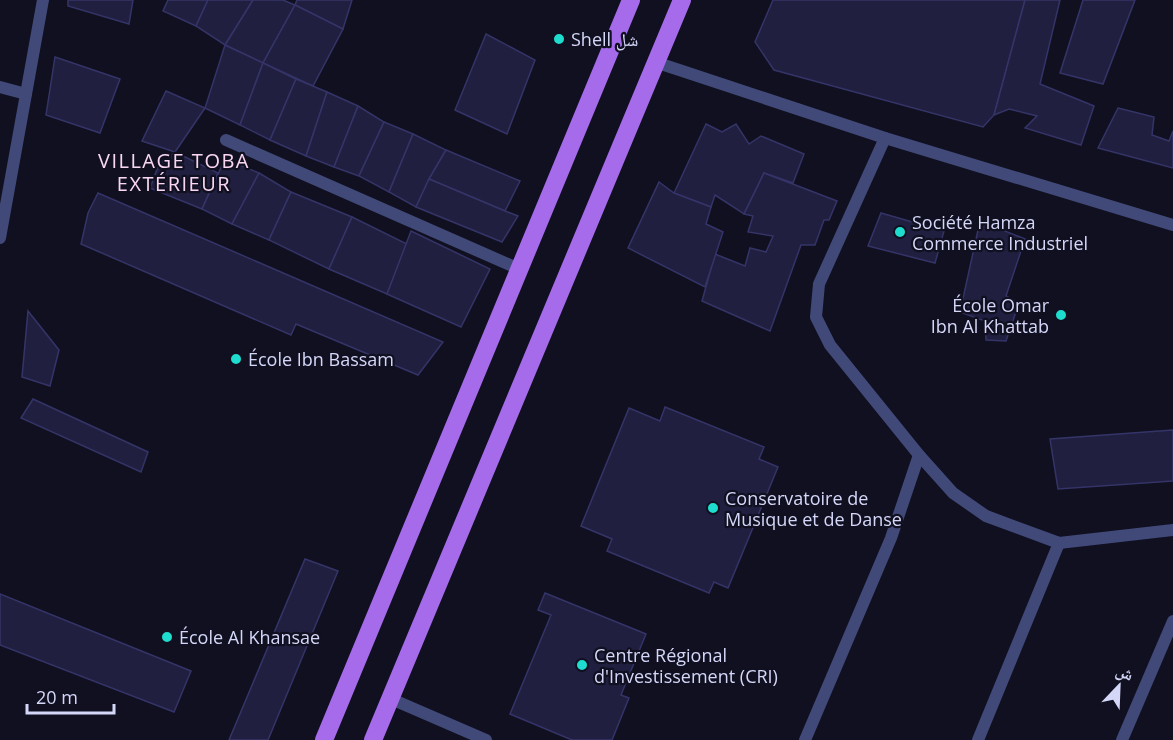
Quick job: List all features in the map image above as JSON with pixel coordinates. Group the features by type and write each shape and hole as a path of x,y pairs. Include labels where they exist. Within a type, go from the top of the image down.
{"main road":[{"path":"324,740 631,0"},
{"path":"373,740 682,0"}],"street":[{"path":"0,238 43,0"},
{"path":"656,62 885,138 1173,225"},
{"path":"0,87 26,94"},
{"path":"885,138 819,284 816,317 830,345 919,455 953,493 986,516 1059,543 1173,530"},
{"path":"226,140 519,269"},
{"path":"805,740 891,538 919,455"},
{"path":"978,740 1059,543"},
{"path":"1122,740 1173,621"},
{"path":"389,698 486,740"}],"building":[{"path":"68,0 133,0 129,24 68,6"},
{"path":"168,0 208,0 196,26 163,11"},
{"path":"208,0 253,0 225,45 196,26"},
{"path":"253,0 283,0 295,5 263,63 225,45"},
{"path":"297,0 352,0 343,29 295,5"},
{"path":"773,0 1025,0 994,115 983,127 774,70 755,42"},
{"path":"1025,0 1060,0 1040,84 1094,106 1081,145 1025,128 1037,116 1009,109 994,115"},
{"path":"1083,0 1135,0 1103,84 1060,73"},
{"path":"295,5 343,29 313,86 263,63"},
{"path":"486,34 535,60 507,134 455,110"},
{"path":"225,45 263,63 240,125 205,108"},
{"path":"55,57 120,79 100,133 46,115"},
{"path":"263,63 296,79 270,140 240,125"},
{"path":"296,79 327,92 306,156 270,140"},
{"path":"166,91 205,108 175,152 142,141"},
{"path":"327,92 358,106 334,167 306,156"},
{"path":"358,106 384,122 359,176 334,167"},
{"path":"1118,108 1154,117 1152,135 1169,141 1173,131 1173,168 1098,148"},
{"path":"384,122 413,134 389,192 359,176"},
{"path":"706,124 722,132 736,124 749,144 761,136 804,154 793,183 764,173 744,214 715,195 711,207 674,193"},
{"path":"413,134 446,150 416,207 389,192"},
{"path":"446,150 520,181 505,211 429,179"},
{"path":"175,152 218,173 202,209 150,188 159,164"},
{"path":"225,159 259,173 232,224 202,209"},
{"path":"259,173 291,192 269,240 232,224"},
{"path":"764,173 837,201 829,220 824,220 815,245 801,245 770,331 702,301 715,254 745,266 750,248 766,252 773,236 748,232 753,216 744,214"},
{"path":"429,179 518,216 502,242 416,207"},
{"path":"659,182 674,193 711,207 706,224 723,232 705,287 628,248"},
{"path":"291,192 352,217 329,269 269,240"},
{"path":"98,193 443,342 418,375 296,324 291,335 81,244 88,213"},
{"path":"881,213 944,231 935,263 868,246"},
{"path":"352,217 407,244 387,294 329,269"},
{"path":"980,221 1025,239 1006,296 1019,303 1006,341 986,340 985,321 960,312"},
{"path":"411,231 490,269 461,327 387,294"},
{"path":"28,311 59,350 50,386 22,377"},
{"path":"33,399 148,452 141,472 21,418"},
{"path":"665,407 764,447 759,459 778,467 728,588 714,582 709,593 607,551 612,539 581,526 629,408 660,421"},
{"path":"1173,430 1173,481 1058,489 1050,439"},
{"path":"305,559 338,571 268,740 229,740"},
{"name":"Centre Régional d'Investissement (CRI)","path":"545,593 646,634 621,695 629,698 612,740 572,740 510,714 551,615 538,610"},
{"path":"0,594 191,671 174,712 0,645"}],"place":[{"name":"Shell شل","path":"559,39"},
{"name":"Société Hamza Commerce Industriel","path":"900,232"},
{"name":"École Omar Ibn Al Khattab","path":"1061,315"},
{"name":"École Ibn Bassam","path":"236,359"},
{"name":"Conservatoire de Musique et de Danse","path":"713,508"},
{"name":"École Al Khansae","path":"167,637"},
{"name":"Centre Régional d'Investissement (CRI)","path":"582,665"}],"district":[{"name":"VILLAGE TOBA EXTÉRIEUR","path":"174,172"}]}
